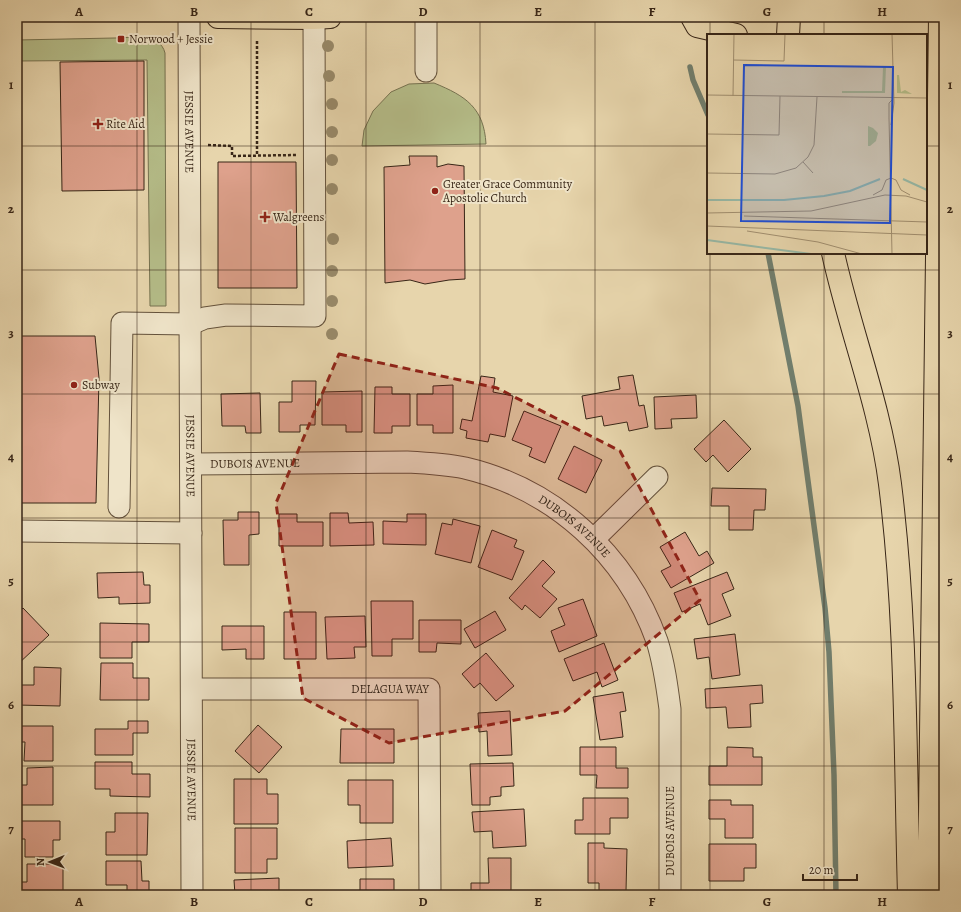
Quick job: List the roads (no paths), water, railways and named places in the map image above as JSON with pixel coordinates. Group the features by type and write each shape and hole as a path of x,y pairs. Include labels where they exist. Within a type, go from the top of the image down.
{"main road":[{"path":"218,17 322,18"},
{"path":"692,17 697,26 732,34"},
{"path":"788,34 789,17"},
{"path":"929,895 940,17"},
{"path":"832,254 876,410 890,483 897,557 904,666 905,775 909,895"}],"street":[{"name":"JESSIE AVENUE","path":"190,17 192,895"},
{"path":"426,17 426,71"},
{"path":"119,507 122,323 191,324 205,318 226,315 315,316 322,18"},
{"name":"DUBOIS AVENUE","path":"191,464 407,462 463,468 490,475 528,491 562,512 594,539 612,558 628,581 647,616 657,642 667,682 670,709 670,895"},
{"path":"594,539 657,477"},
{"path":"17,531 191,533"},
{"name":"DELAGUA WAY","path":"192,688 429,689 430,895"}],"waterway":[{"path":"690,67 693,80 707,113"},
{"path":"768,254 798,406 825,608 829,652 834,775 836,895"}],"place":[{"name":"Norwood + Jessie","path":"121,39"},
{"name":"Rite Aid","path":"98,124"},
{"name":"Greater Grace Community Apostolic Church","path":"435,191"},
{"name":"Walgreens","path":"265,217"},
{"name":"Subway","path":"74,385"}]}
